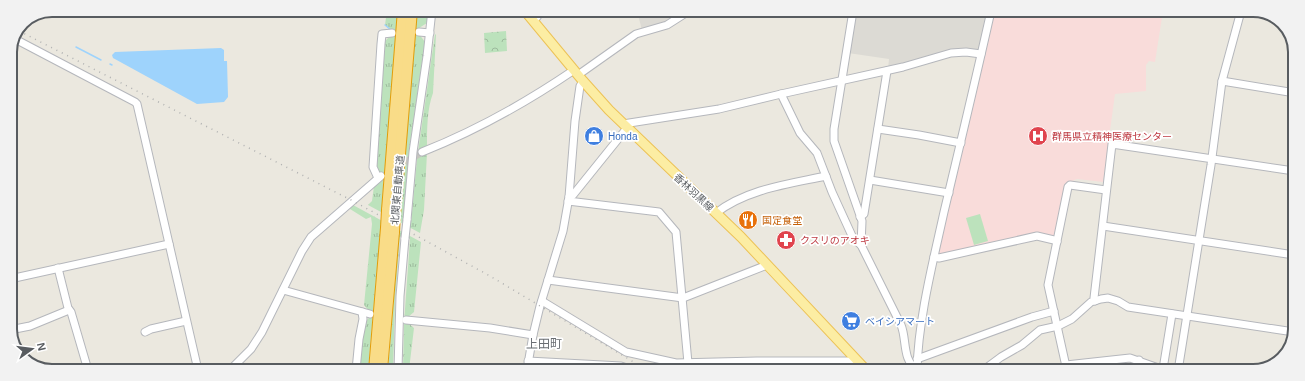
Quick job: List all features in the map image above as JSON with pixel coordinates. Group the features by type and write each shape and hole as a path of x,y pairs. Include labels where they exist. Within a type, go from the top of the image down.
{"highway":[{"name":"北関東自動車道","path":"382,364 403,17"},
{"name":"北関東自動車道","path":"391,212 411,17"},
{"name":"北関東自動車道","path":"375,364 390,230"}],"main road":[{"name":"香林羽黒線","path":"530,17 578,75 625,126 716,213 859,364"}],"street":[{"path":"398,364 400,296 413,152 431,17"},
{"path":"533,21 538,17"},
{"path":"422,152 578,75 636,34 666,25 680,17"},
{"path":"852,17 834,129 834,144 862,221 861,245"},
{"path":"917,364 923,315 934,257 990,17"},
{"path":"1179,364 1188,316 1222,81 1228,55 1241,17"},
{"path":"419,32 430,33"},
{"path":"236,364 250,349 262,332 302,251 311,237 380,177 373,167 381,44 382,34 392,33"},
{"path":"19,41 135,102 197,364"},
{"path":"569,199 625,126 719,109 887,71 950,53 966,52 982,54"},
{"path":"860,217 864,214 887,71"},
{"path":"528,364 533,335 542,301 563,231 569,199 575,121 580,86 578,75"},
{"path":"1222,81 1288,92"},
{"path":"782,94 800,133 817,153 853,238 861,245 903,329 909,359 912,364"},
{"path":"878,129 961,143"},
{"path":"1095,301 1094,298 1112,144 1288,170"},
{"path":"716,213 737,199 772,188 826,176"},
{"path":"870,180 949,193"},
{"path":"1066,364 1048,285 1068,187 1070,185 1106,190"},
{"path":"569,199 659,212 676,232 688,363"},
{"path":"1103,226 1288,254"},
{"path":"934,257 939,258 1036,236 1057,242"},
{"path":"17,277 169,244"},
{"path":"548,280 682,298 767,265"},
{"path":"58,268 68,308 71,312 86,364"},
{"path":"283,290 370,314"},
{"path":"992,364 1022,345 1040,330 1058,326 1072,318 1090,302 1108,298 1118,301 1128,307 1288,331"},
{"path":"542,301 626,352 676,363 855,360"},
{"path":"17,329 30,326 69,310"},
{"path":"917,359 1032,317 1054,311"},
{"path":"357,364 363,319 362,312"},
{"path":"1166,364 1172,314"},
{"path":"406,320 490,328 533,335"},
{"path":"145,332 151,329 186,321"},
{"path":"1092,364 1130,358 1149,364"},
{"path":"528,361 584,364"}],"shaded area":[{"path":"639,17 676,17 665,23 642,30"},
{"path":"854,17 988,17 980,52 967,51 888,69 889,59 848,53"},
{"name":"群馬県立精神医療センター","path":"994,17 1162,17 1155,62 1149,61 1146,65 1146,91 1115,94 1103,182 1077,179 1065,184 1055,236 940,255 938,254"}],"green space":[{"path":"386,17 397,17 382,201 400,218 416,17 427,17 427,23 419,28 419,34 425,42 409,151 404,220 411,223 417,159 435,34 436,35 433,93 428,113 427,146 421,149 427,153 424,210 420,233 368,205 372,201 374,186 381,173 379,173 376,167 384,42 390,36 392,30 385,25"},
{"path":"506,31 507,51 485,53 484,33"},
{"path":"353,205 421,242 414,312 408,317 408,323 414,328 410,364 403,364 404,323 410,239 403,235 400,237 395,302 393,364 388,364 399,233 381,224 369,364 359,364 362,333 364,326 370,317 369,311 364,305 372,224 371,217 366,219 349,208"},
{"path":"980,214 988,241 974,245 966,218"}],"water":[{"path":"221,48 224,50 224,61 227,61 228,97 224,102 197,104 113,58 112,55 115,52"}],"waterway":[{"path":"385,25 391,30"},
{"path":"76,47 101,60"}],"tunnel":[{"path":"396,168 422,152"}],"railway":[{"path":"23,33 353,201 490,276 637,364"}],"place":[{"name":"Honda","path":"594,136"},
{"name":"群馬県立精神医療センター","path":"1038,136"},
{"name":"国定食堂","path":"748,220"},
{"name":"クスリのアオキ","path":"786,240"},
{"name":"ベイシアマート","path":"851,321"}],"district":[{"name":"上田町","path":"544,344"}]}
